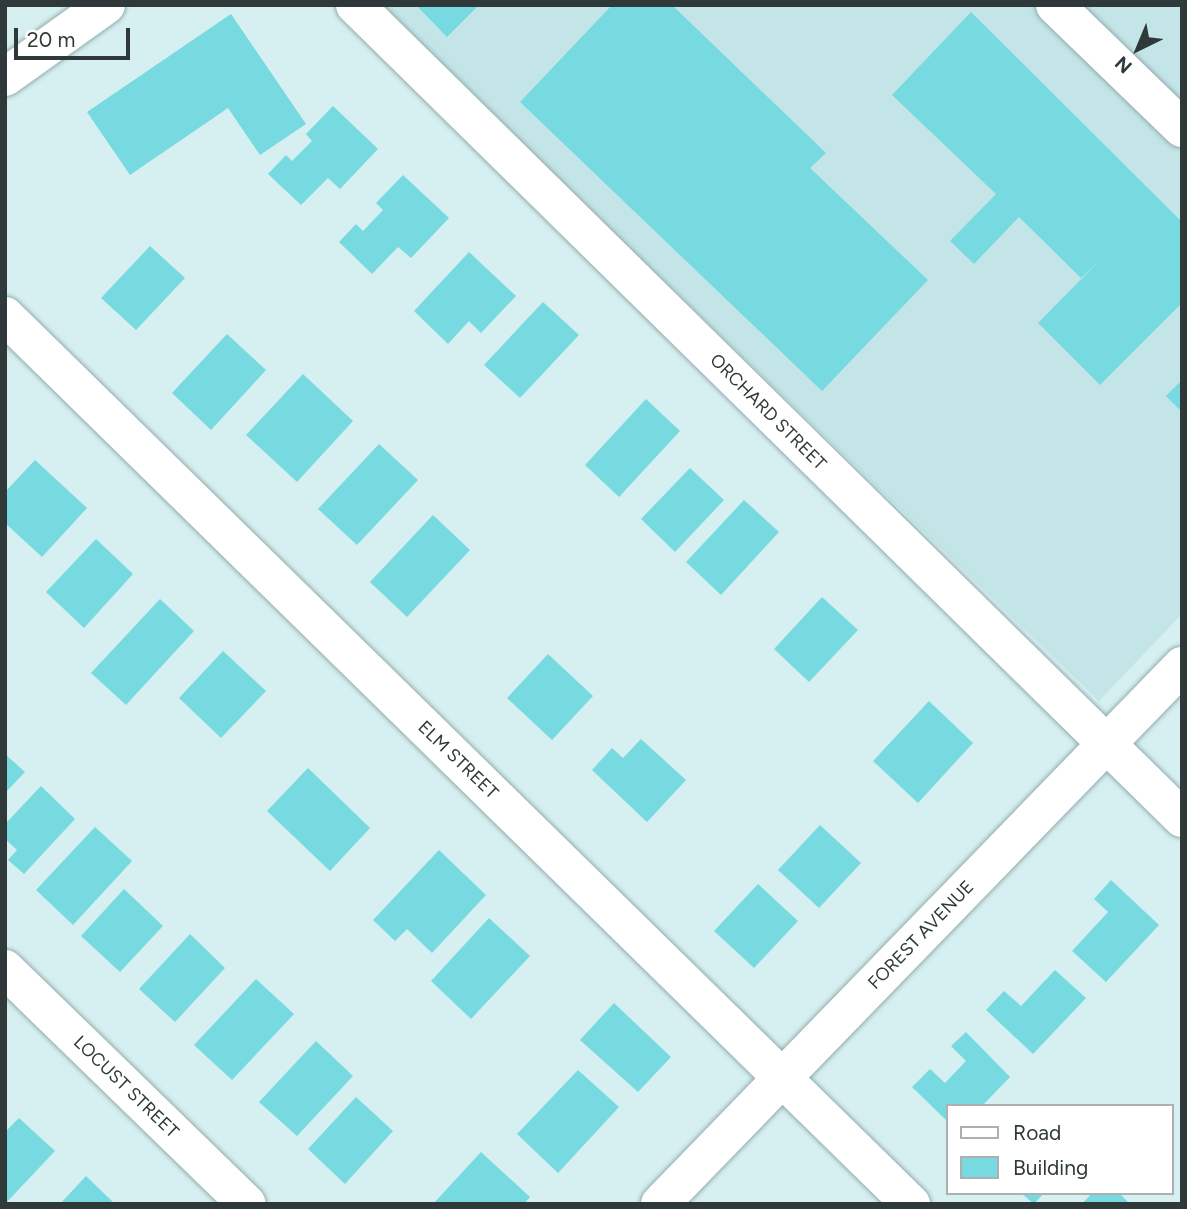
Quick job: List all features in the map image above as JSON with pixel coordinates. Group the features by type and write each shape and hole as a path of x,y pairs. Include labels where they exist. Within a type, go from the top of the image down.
{"street":[{"path":"5,77 106,5"},
{"name":"ORCHARD STREET","path":"355,5 1182,818"},
{"path":"1055,5 1182,128"},
{"name":"ELM STREET","path":"5,316 911,1204"},
{"name":"FOREST AVENUE","path":"660,1204 1182,666"},
{"name":"LOCUST STREET","path":"5,969 247,1204"}],"shaded area":[{"path":"378,5 1182,5 1182,614 1099,701"}],"building":[{"path":"416,5 479,5 447,37"},
{"path":"612,5 672,5 826,153 810,168 928,280 822,391 520,102"},
{"path":"971,12 1182,222 1182,303 1100,385 1038,323 1100,260 1081,278 1019,217 974,264 950,241 996,194 892,95"},
{"path":"231,14 306,124 260,155 228,108 130,175 87,112"},
{"path":"333,106 378,149 340,189 328,178 301,205 268,174 286,155 292,161 312,141 306,134"},
{"path":"403,175 449,218 411,258 398,247 372,274 339,242 356,224 363,231 383,210 376,203"},
{"path":"150,246 185,278 136,330 101,298"},
{"path":"469,252 516,296 481,333 469,321 448,344 414,311"},
{"path":"543,302 579,335 520,398 484,365"},
{"path":"227,334 266,370 211,430 172,393"},
{"path":"303,374 353,421 297,482 246,435"},
{"path":"1182,380 1182,412 1166,396"},
{"path":"646,399 680,431 619,497 585,465"},
{"path":"379,444 418,480 357,545 318,509"},
{"path":"35,460 87,508 42,557 5,523 5,492"},
{"path":"690,468 724,500 675,552 641,519"},
{"path":"744,500 779,532 721,595 686,562"},
{"path":"433,515 470,550 407,617 370,582"},
{"path":"96,539 133,574 84,628 46,592"},
{"path":"822,597 858,630 809,682 774,649"},
{"path":"160,599 194,631 126,705 91,673"},
{"path":"223,651 266,691 221,738 179,698"},
{"path":"548,654 593,696 552,740 507,698"},
{"path":"929,701 973,743 918,803 873,761"},
{"path":"641,739 686,780 647,822 592,770 612,748 623,758"},
{"path":"5,754 25,772 5,793"},
{"path":"308,768 370,828 330,871 267,811"},
{"path":"41,786 75,819 24,874 8,860 17,850 5,839 5,824"},
{"path":"820,825 861,863 819,908 778,870"},
{"path":"95,827 132,861 73,925 36,890"},
{"path":"439,850 486,895 432,953 407,929 395,941 373,920"},
{"path":"1111,880 1159,925 1106,982 1072,951 1108,912 1094,899"},
{"path":"758,884 798,921 754,968 714,931"},
{"path":"124,889 163,926 120,972 81,936"},
{"path":"489,918 530,956 471,1019 431,981"},
{"path":"190,934 225,968 175,1022 139,989"},
{"path":"1055,970 1086,998 1033,1054 986,1010 1004,991 1021,1006"},
{"path":"256,979 294,1014 232,1080 194,1045"},
{"path":"614,1003 671,1057 638,1092 580,1040"},
{"path":"966,1032 1010,1077 984,1104 946,1104 946,1120 912,1087 930,1069 945,1083 966,1061 951,1046"},
{"path":"316,1041 353,1076 297,1136 259,1102"},
{"path":"578,1070 619,1107 558,1173 517,1134"},
{"path":"356,1097 393,1131 345,1184 308,1149"},
{"path":"19,1118 55,1151 5,1204 5,1132"},
{"path":"481,1152 530,1197 524,1204 433,1204"},
{"path":"86,1176 115,1204 60,1204"},
{"path":"1023,1195 1042,1195 1034,1204"},
{"path":"1090,1195 1121,1195 1130,1204 1082,1204"}]}
